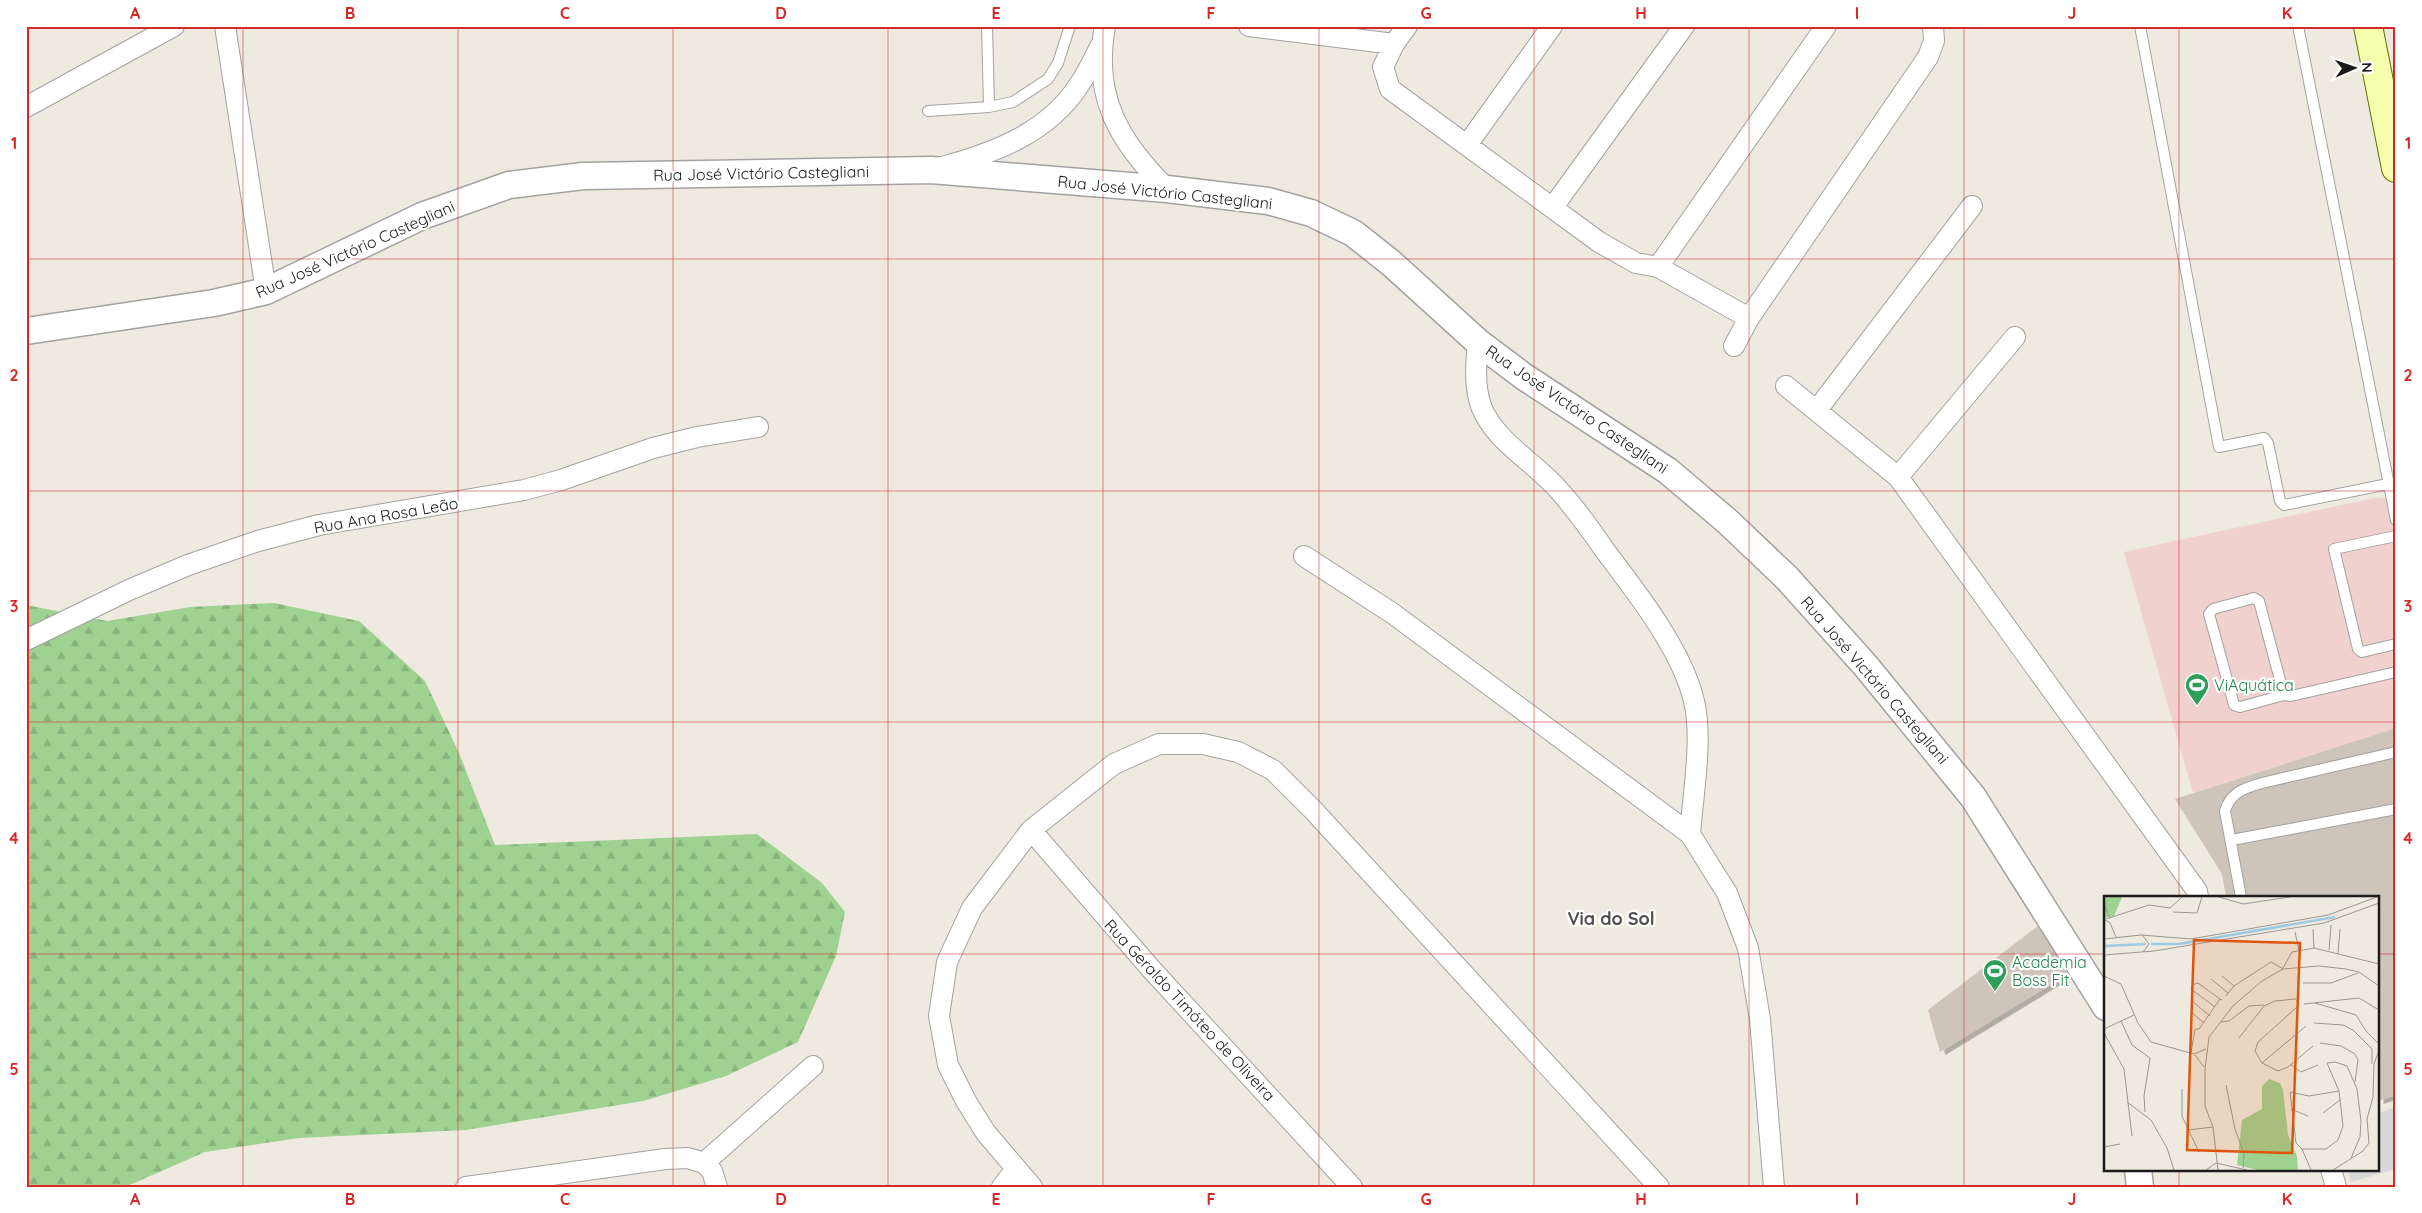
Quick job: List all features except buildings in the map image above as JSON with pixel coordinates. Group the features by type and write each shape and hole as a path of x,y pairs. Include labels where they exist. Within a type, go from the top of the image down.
{"main road":[{"path":"2368,26 2396,168"}],"street":[{"path":"26,108 174,26"},
{"path":"225,26 266,291"},
{"path":"1248,26 1394,44"},
{"path":"1408,26 1394,44 1383,67 1390,88 1599,242 1636,263 1658,267 1749,318"},
{"path":"1467,145 1552,26"},
{"path":"1553,208 1684,26"},
{"path":"1658,267 1826,26"},
{"path":"1734,346 1749,318 1928,57 1934,41 1933,26"},
{"path":"931,170 973,158 1005,146 1036,129 1059,110 1079,86 1103,36"},
{"path":"1103,36 1103,75 1108,106 1121,136 1135,156 1167,189"},
{"name":"Rua José Victório Castegliani","path":"26,331 214,304 266,291 422,216 509,185 583,176 931,170 1167,189 1268,201 1311,213 1353,234 1391,263 1478,342 1523,376 1668,471 1727,521 1786,578 1865,665 1973,797 2104,1004"},
{"path":"1817,410 1972,206"},
{"path":"1898,477 2015,337"},
{"path":"1478,342 1476,388 1482,407 1493,427 1554,484 1572,505 1640,597 1677,658 1694,702 1696,737 1690,834"},
{"path":"1786,386 1898,477 2197,891 2198,896"},
{"name":"Rua Ana Rosa Leão","path":"26,640 129,590 258,541 319,526 524,490 561,480 653,448 697,436 758,427"},
{"path":"1304,556 1392,613 1690,834 1727,893 1748,948 1760,1019 1774,1187"},
{"path":"1032,1187 986,1133 966,1101 948,1065 939,1016 947,962 972,908 1031,830 1114,764 1159,744 1203,744 1238,752 1273,770 1314,812 1659,1187"},
{"name":"Rua Geraldo Timóteo de Oliveira","path":"1031,830 1152,970 1352,1187"},
{"path":"704,1163 813,1066"},
{"path":"466,1187 507,1183 665,1159 688,1158 704,1163 712,1172 717,1187"},
{"path":"1002,1187 1016,1169"},
{"path":"2138,1170 2140,1187"},
{"path":"2331,1170 2336,1187"}],"lane":[{"path":"987,26 989,107"},
{"path":"928,110 989,107 1013,102 1048,79 1058,63 1070,26"},
{"path":"2140,26 2219,447 2264,438 2268,443 2280,501 2284,505 2388,484"},
{"path":"2298,26 2396,520"},
{"path":"2396,536 2334,549 2358,650 2362,652 2396,644"},
{"path":"2284,695 2259,601 2254,598 2213,609 2209,614 2234,705 2240,707 2284,695 2291,696 2396,672"},
{"path":"2241,896 2232,840 2225,811 2228,801 2245,788 2396,752"},
{"path":"2232,840 2396,809"}],"shaded area":[{"path":"2374,498 2396,498 2396,728 2193,793 2124,552"},
{"path":"2396,1107 2396,1169 2351,1182 2348,1170 2380,1170 2380,1112"}],"green space":[{"path":"274,603 359,621 425,681 459,753 495,845 757,834 822,883 845,912 836,956 798,1042 726,1076 643,1101 466,1130 299,1138 205,1152 125,1187 26,1187 26,605 107,621 190,607"}],"place":[{"name":"ViAquática","path":"2197,706"},
{"name":"Academia Boss Fit","path":"1995,992"}],"district":[{"name":"Via do Sol","path":"1611,918"}]}
